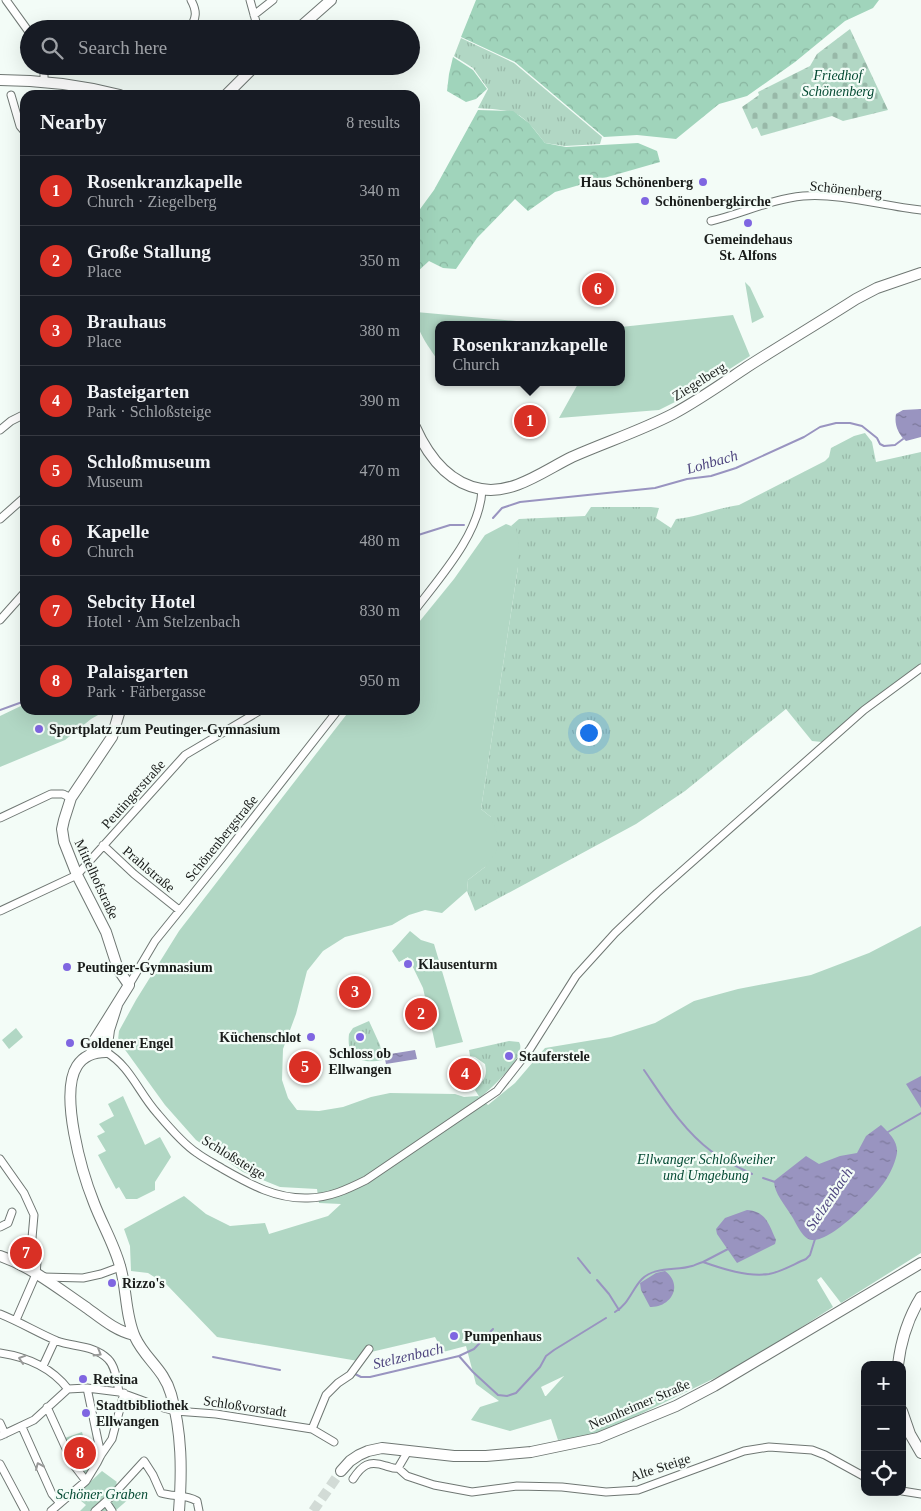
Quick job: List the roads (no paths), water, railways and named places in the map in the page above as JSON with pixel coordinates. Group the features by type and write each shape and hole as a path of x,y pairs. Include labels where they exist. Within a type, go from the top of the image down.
{"street":[{"path":"6,0 20,20"},
{"path":"191,0 196,11 194,20"},
{"path":"250,0 255,20"},
{"path":"254,15 273,0"},
{"path":"309,20 332,0"},
{"path":"44,75 44,82"},
{"path":"231,90 246,75"},
{"path":"0,80 66,84 91,90"},
{"path":"11,95 20,126"},
{"name":"Schönenberg","path":"711,221 773,202 804,196 844,199 921,210"},
{"name":"Ziegelberg","path":"482,490 511,487 527,482 573,457 644,429 676,412 877,288 921,273"},
{"path":"0,430 20,416"},
{"path":"420,437 429,454 443,471 458,482 482,490 481,502 472,528 420,603"},
{"path":"0,519 20,501"},
{"path":"0,620 20,598"},
{"name":"Schloßsteige","path":"106,1052 116,1057 134,1079 156,1112 196,1153 265,1191 285,1197 310,1198 346,1190 366,1180 488,1098 509,1077 530,1049 576,976 615,933 657,893 864,710 921,668"},
{"name":"Mittelhofstraße","path":"119,715 112,737 72,798 62,829 64,842 77,875 106,932 118,970 129,985"},
{"name":"Peutingerstraße","path":"0,911 77,875 185,755 253,715"},
{"name":"Schönenbergstraße","path":"129,985 155,941 334,715"},
{"path":"0,818 51,794 63,794 72,798"},
{"name":"Prahlstraße","path":"103,845 134,874 180,910"},
{"path":"91,1054 94,1041 129,985"},
{"path":"117,1005 106,1052 91,1054 83,1059 74,1074 72,1087 74,1126 82,1167 120,1267 134,1336 166,1380 175,1411 182,1460 179,1511"},
{"path":"0,1159 24,1193 34,1215 32,1238 39,1275 16,1320"},
{"path":"0,1228 8,1223 12,1212"},
{"path":"0,1256 16,1261 114,1328 134,1336"},
{"name":"Neunheimer Straße","path":"341,1471 350,1460 368,1451 382,1448 454,1456 486,1456 531,1452 598,1438 676,1406 714,1386 921,1263"},
{"path":"39,1275 83,1278 120,1267"},
{"path":"899,1361 904,1330 921,1297"},
{"path":"0,1314 16,1320 54,1340 85,1346 108,1359 122,1393 112,1439 101,1454 98,1464 86,1481 51,1511"},
{"path":"43,1366 54,1340"},
{"path":"312,1429 326,1395 353,1372 369,1349"},
{"path":"0,1354 22,1358 43,1366 59,1377 68,1389 34,1420 22,1427 2,1435 0,1424"},
{"path":"87,1388 101,1454"},
{"name":"Schloßvorstadt","path":"68,1389 87,1388 122,1393 175,1411 216,1414 312,1429 334,1442"},
{"path":"47,1407 73,1464 86,1481"},
{"path":"906,1422 921,1453"},
{"path":"22,1427 52,1494 60,1503"},
{"name":"Alte Steige","path":"353,1479 362,1466 372,1463 394,1469 398,1468 407,1476 434,1485 472,1492 516,1486 562,1487 606,1492 638,1490 744,1451 769,1447 812,1450 825,1454 861,1475"},
{"path":"398,1468 408,1451"},
{"path":"95,1511 106,1502 144,1460 154,1475 161,1493 190,1497 197,1501 199,1511"},
{"path":"0,1464 25,1511"},
{"path":"906,1492 921,1494"},
{"path":"106,1502 112,1511"}],"water":[{"path":"921,409 921,437 906,441 897,429 896,414 903,410"},
{"path":"415,1050 417,1059 386,1064 384,1055"},
{"path":"921,1076 921,1108 906,1084"},
{"path":"881,1125 892,1137 897,1149 890,1173 882,1186 864,1206 831,1234 821,1239 808,1239 780,1199 774,1181 806,1156 819,1164 840,1156 857,1153 866,1136"},
{"path":"747,1210 763,1216 776,1240 775,1244 737,1263 717,1234 716,1229 725,1218"},
{"path":"665,1271 674,1283 672,1295 664,1304 650,1307 641,1290 640,1283 656,1273"}],"waterway":[{"name":"Lohbach","path":"493,518 502,508 520,502 655,488 687,479 711,476 736,468 804,437 820,427 836,423 850,423 862,426 884,446 895,445 903,439"},
{"name":"Lohbach","path":"420,534 450,525 464,525"},
{"name":"Lohbach","path":"0,710 20,703"},
{"path":"644,1070 674,1114 701,1143 721,1158 752,1174"},
{"name":"Stelzenbach","path":"888,1132 921,1113"},
{"path":"763,1178 775,1182"},
{"name":"Stelzenbach","path":"615,1312 624,1305 642,1279 653,1272 692,1266 703,1262 727,1270 744,1273 761,1275 774,1273 806,1259 810,1255 815,1239"},
{"path":"703,1262 728,1249"},
{"path":"578,1258 590,1273"},
{"path":"597,1280 619,1310"},
{"name":"Stelzenbach","path":"353,1373 361,1377 370,1377 459,1356 498,1395 507,1396 516,1393 540,1367 546,1356 606,1318"},
{"path":"459,1356 474,1349 493,1329"},
{"name":"Stelzenbach","path":"213,1357 280,1370"}],"tunnel":[{"path":"313,1511 341,1471"}],"place":[{"name":"Haus Schönenberg","path":"703,182"},
{"name":"Schönenbergkirche","path":"645,201"},
{"name":"Gemeindehaus St. Alfons","path":"748,223"},
{"name":"Kapelle","path":"598,289"},
{"name":"Rosenkranzkapelle","path":"530,421"},
{"name":"Sportplatz zum Peutinger-Gymnasium","path":"39,729"},
{"name":"Klausenturm","path":"408,964"},
{"name":"Peutinger-Gymnasium","path":"67,967"},
{"name":"Brauhaus","path":"355,992"},
{"name":"Große Stallung","path":"421,1014"},
{"name":"Küchenschlot","path":"311,1037"},
{"name":"Schloss ob Ellwangen","path":"360,1037"},
{"name":"Goldener Engel","path":"70,1043"},
{"name":"Stauferstele","path":"509,1056"},
{"name":"Schloßmuseum","path":"305,1067"},
{"name":"Basteigarten","path":"465,1074"},
{"name":"Sebcity Hotel","path":"26,1253"},
{"name":"Rizzo's","path":"112,1283"},
{"name":"Pumpenhaus","path":"454,1336"},
{"name":"Retsina","path":"83,1379"},
{"name":"Stadtbibliothek Ellwangen","path":"86,1413"},
{"name":"Palaisgarten","path":"80,1453"}],"park label":[{"name":"Friedhof Schönenberg","path":"838,84"},
{"name":"Ellwanger Schloßweiher und Umgebung","path":"706,1168"},
{"name":"Schöner Graben","path":"102,1494"}]}
